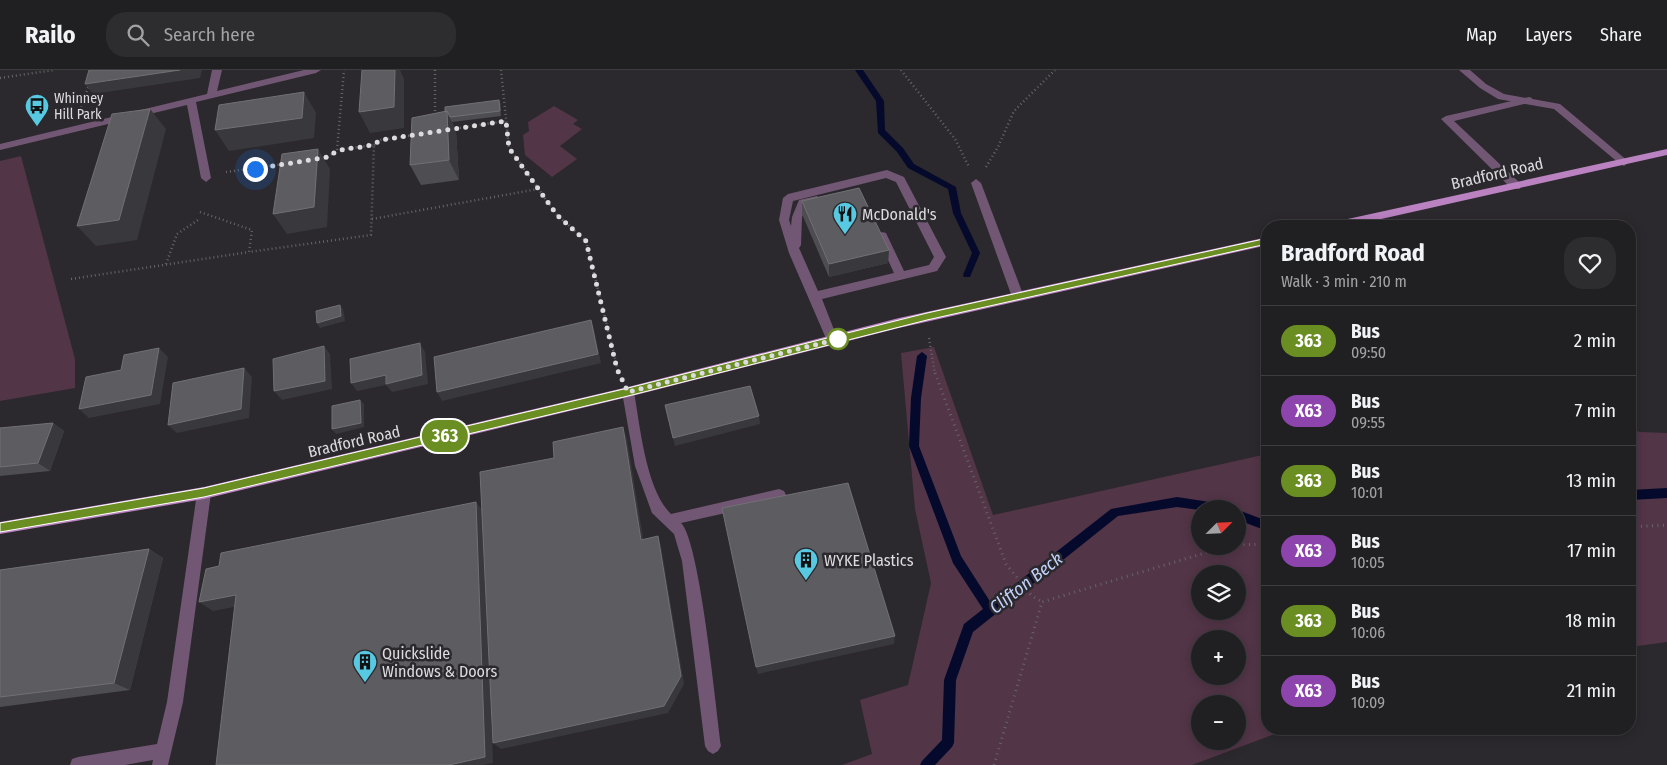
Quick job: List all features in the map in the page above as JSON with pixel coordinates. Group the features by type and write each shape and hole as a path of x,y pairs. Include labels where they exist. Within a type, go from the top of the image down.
{"main road":[{"name":"Bradford Road","path":"1361,220 1667,152"},
{"name":"Bradford Road","path":"0,528 204,493 628,392 927,317 1261,243"}],"street":[{"path":"211,95 217,70"},
{"path":"0,146 316,70"},
{"path":"1464,70 1483,86 1501,97 1557,106 1624,162"},
{"path":"191,100 206,176"},
{"path":"1516,186 1446,119 1529,100"},
{"path":"815,296 934,268 940,258 900,180 887,174 788,198 784,220 795,253 815,296 832,340"},
{"path":"976,183 1018,297"},
{"path":"795,253 797,217 803,203 850,192"},
{"path":"876,225 901,276"},
{"path":"628,392 641,466 657,509 680,531 690,561 713,746"},
{"path":"78,765 162,758 174,702 204,493"},
{"path":"669,520 779,495"}],"path":[{"path":"0,78 54,70"},
{"path":"337,150 344,70"},
{"path":"434,70 435,123"},
{"path":"501,70 509,148 557,215 586,241 617,369 628,392"},
{"path":"901,70 955,139 976,183"},
{"path":"976,183 998,147 1014,111 1055,70"},
{"path":"73,129 92,78"},
{"path":"444,130 506,121"},
{"path":"319,159 328,157 337,150 374,145 381,140 417,134"},
{"path":"71,279 370,235 374,145"},
{"path":"206,176 291,163"},
{"path":"371,219 538,189"},
{"path":"200,212 252,230 249,252"},
{"path":"166,264 177,234 198,220"},
{"path":"927,317 933,369 1006,564 1032,596 1042,602 1198,555"},
{"path":"1636,527 1667,525"},
{"path":"1246,545 1261,544"},
{"path":"994,765 1042,602"}],"shaded area":[{"path":"554,106 578,120 573,124 582,129 560,146 577,159 552,177 525,155 523,135 529,131 528,122"},
{"path":"21,156 75,359 75,388 0,401 0,161"},
{"path":"934,347 993,515 1261,455 1261,735 1272,735 1246,745 1246,695 1191,695 1191,750 1232,750 1192,765 842,765 872,754 860,700 908,685 931,583 915,509 901,353"},
{"path":"1636,431 1667,433 1667,642 1636,646"}],"building":[{"path":"89,70 180,70 85,84"},
{"path":"362,70 395,70 394,107 359,112"},
{"path":"304,92 302,118 215,130 219,105"},
{"path":"499,100 500,111 450,117 447,111 445,112 445,107"},
{"path":"150,109 119,220 77,226 112,114"},
{"path":"447,111 449,160 410,165 412,118"},
{"path":"318,149 314,207 273,214 282,154"},
{"path":"859,188 889,250 829,264 802,201"},
{"path":"340,305 341,316 317,323 316,311"},
{"path":"591,320 598,354 437,392 434,357"},
{"path":"420,343 422,375 386,384 386,375 351,383 350,359"},
{"path":"324,346 325,381 274,391 273,359"},
{"path":"159,348 151,395 79,409 86,377 121,370 124,355"},
{"path":"244,368 241,409 168,425 173,383"},
{"path":"750,386 759,416 673,438 665,405"},
{"path":"360,400 361,423 332,429 332,406"},
{"path":"53,423 38,463 0,467 0,428"},
{"path":"623,427 641,540 658,536 681,676 664,706 493,743 480,472 554,458 553,442"},
{"name":"WYKE Plastics","path":"848,483 895,636 756,667 722,508"},
{"name":"Quickslide Windows & Doors","path":"476,502 485,757 449,765 216,765 236,595 199,602 206,569 219,566 221,553"},
{"path":"149,549 114,683 0,697 0,570"}],"waterway":[{"path":"859,70 880,101 881,131 900,150 911,166 952,187 957,213 976,253 967,275"},
{"path":"922,356 916,398 914,446 957,559 990,611"},
{"name":"Clifton Beck","path":"1636,495 1667,493"},
{"name":"Clifton Beck","path":"990,611 1115,512 1177,502 1191,504"},
{"name":"Clifton Beck","path":"1246,518 1261,524"},
{"name":"Clifton Beck","path":"926,765 948,743 950,680 968,628 990,611"}],"bus line":[{"name":"363","path":"0,528 204,493 628,392 882,327 1261,243"}],"place":[{"name":"Whinney Hill Park","path":"37,127"},
{"name":"McDonald's","path":"845,235"},
{"name":"WYKE Plastics","path":"806,581"},
{"name":"Quickslide Windows & Doors","path":"365,683"}],"route":[{"path":"255,169 328,157 337,150 374,145 381,140 506,121 509,148 557,215 586,241 617,369 628,392 838,339"}]}
